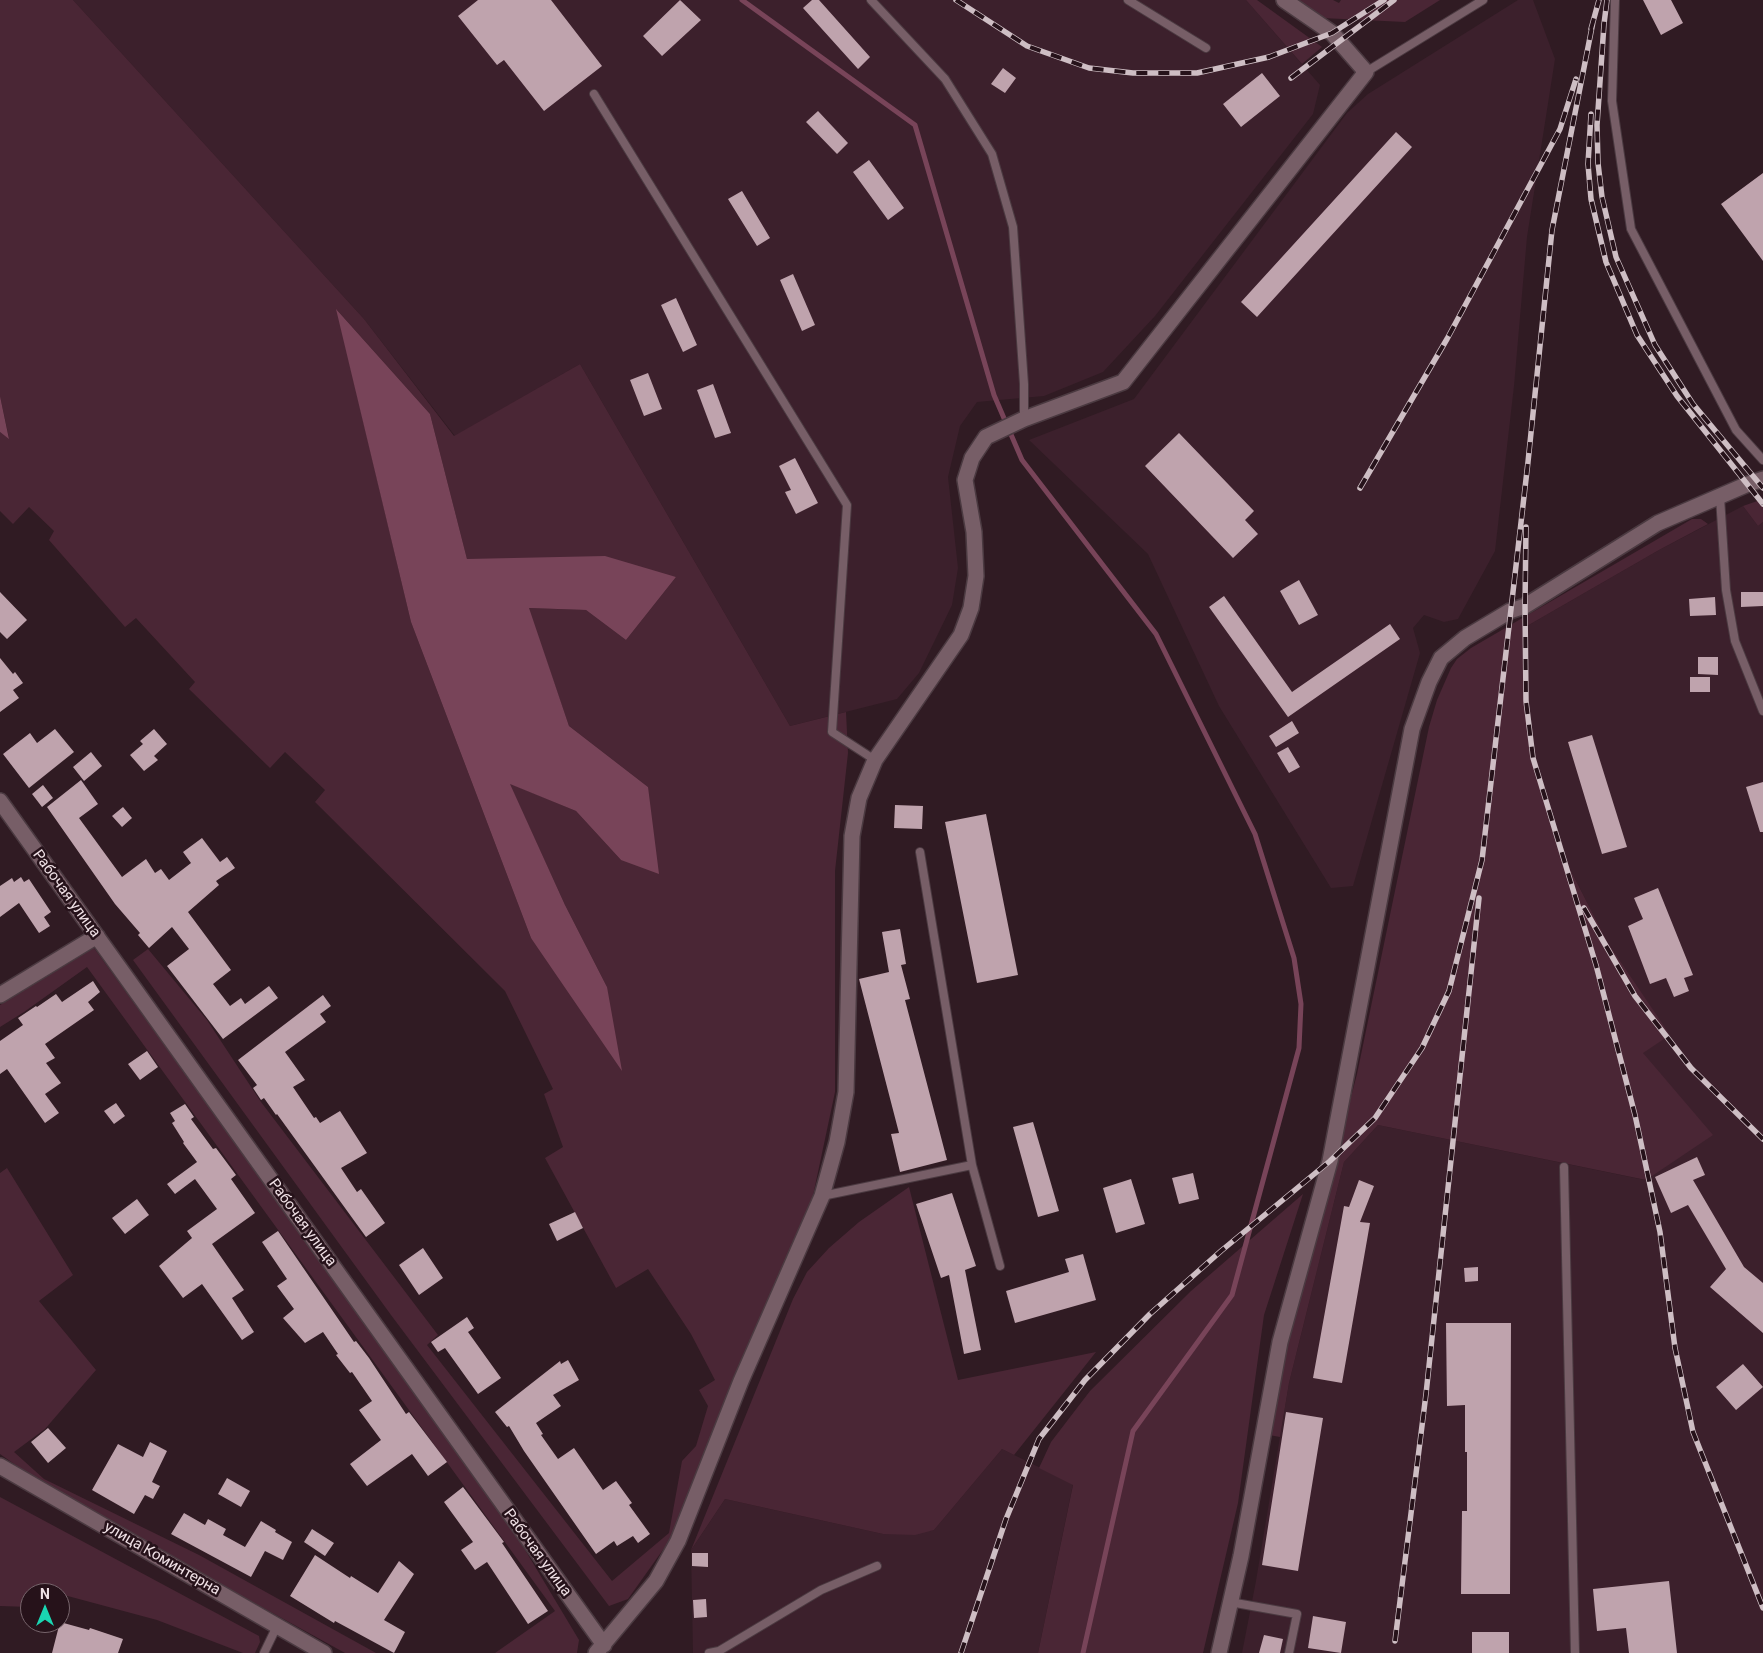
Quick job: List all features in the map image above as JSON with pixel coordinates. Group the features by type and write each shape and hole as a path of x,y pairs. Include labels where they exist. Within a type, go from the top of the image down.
{"street":[{"path":"600,1649 656,1581 678,1541 741,1381 822,1196 837,1142 846,1092 852,836 859,798 875,760 961,635 971,608 976,568 974,532 966,480 972,458 986,437 1024,419 1123,382 1366,72 1332,33 1284,0"},
{"path":"1219,1653 1242,1546 1280,1342 1330,1162 1412,729 1429,682 1441,658 1465,638 1510,611 1524,606 1658,523 1763,478"},
{"name":"Рабочая улица","path":"0,801 600,1649"},
{"path":"0,995 96,936"},
{"name":"улица Коминтерна","path":"0,1466 324,1653"}],"lane":[{"path":"871,0 945,79 992,154 1013,227 1024,384 1024,419"},
{"path":"1128,0 1206,48"},
{"path":"1366,72 1483,0"},
{"path":"1615,0 1612,101 1631,229 1736,430 1763,460"},
{"path":"594,94 848,505 832,732 875,760"},
{"path":"1720,497 1726,590 1735,641 1763,711"},
{"path":"920,852 972,1165 1000,1266"},
{"path":"822,1196 972,1165"},
{"path":"1564,1167 1576,1653"},
{"path":"709,1653 719,1651 820,1590 878,1566"},
{"path":"1230,1602 1297,1614 1289,1653"},
{"path":"264,1653 277,1626"}],"shaded area":[{"path":"0,0 73,0 364,319 454,436 580,364 790,726 846,712 848,753 835,871 835,1092 811,1205 677,1530 628,1599 609,1606 391,1315 133,960 148,949 207,1020 261,1102 438,1335 427,1345 612,1581 669,1533 682,1461 696,1446 708,1406 699,1390 715,1380 691,1334 648,1269 616,1288 545,1158 563,1147 544,1094 553,1089 505,991 315,802 325,790 285,752 270,768 189,689 195,682 136,618 125,627 49,540 54,531 29,507 13,524 0,511 0,432 9,438 0,396","holes":["337,310 430,414 467,559 676,577 626,640 586,610 528,608 569,726 648,787 621,860 576,811 509,783 565,905 607,987 531,938 411,622"]},
{"path":"73,0 1246,0 1320,85 1313,114 1155,316 1103,372 1044,396 977,402 960,426 948,477 958,568 952,605 919,673 897,699 790,726 580,364 455,436 364,319"},
{"path":"1246,0 1257,0 1322,47 1302,64"},
{"path":"1293,0 1333,0 1339,3 1341,0 1440,0 1405,22 1322,18"},
{"path":"1518,0 1533,0 1555,59 1527,237 1514,386 1495,551 1458,619 1444,622 1424,615 1413,628 1420,653 1353,886 1331,888 1219,706 1148,554 1029,440 1134,399 1347,113 1368,94"},
{"path":"336,309 430,414 467,559 605,556 676,577 626,640 586,610 529,608 569,726 648,787 659,874 621,860 576,811 510,784 565,905 607,987 622,1071 531,938 411,622"},
{"path":"0,396 9,439 0,432"},
{"path":"1763,499 1763,522 1758,526 1743,506"},
{"path":"1743,506 1758,526 1763,522 1763,1653 1242,1653 1289,1383 1344,1162 1378,1125 1645,1180 1643,1052 1669,1035 1608,943 1557,844 1533,754 1526,684 1527,626 1659,550"},
{"path":"1692,519 1701,519 1708,524 1527,626 1526,684 1533,754 1557,844 1608,943 1670,1035 1643,1053 1713,1135 1646,1180 1378,1125 1344,1162 1289,1383 1280,1437 1269,1435 1284,1340 1357,1074 1429,727 1437,700 1451,668 1457,659 1471,648"},
{"path":"94,948 506,1518 579,1640 577,1653 495,1653 555,1611 87,967 0,1027 0,1005"},
{"path":"7,1168 73,1275 39,1301 96,1370 45,1429 14,1452 44,1479 199,1555 376,1653 345,1653 55,1493 0,1454 0,1173"},
{"path":"909,1187 958,1380 1096,1352 1014,1455 1002,1449 934,1530 915,1535 883,1534 725,1499 691,1550 793,1299 807,1272 829,1248 859,1222"},
{"path":"1303,1194 1264,1315 1238,1503 1203,1653 1038,1653 1073,1485 1039,1468 1051,1442 1090,1391 1191,1291"},
{"path":"1002,1449 1073,1484 1038,1653 693,1653 691,1550 725,1499 883,1534 934,1530"},
{"path":"0,1497 259,1636 260,1642 255,1653 243,1653 157,1620 70,1597 70,1583 20,1583 20,1607 0,1606"}],"building":[{"path":"478,0 551,0 602,66 544,111 504,60 497,65 458,16"},
{"path":"680,0 701,20 662,56 643,36"},
{"path":"812,0 819,0 870,57 858,69 803,8"},
{"path":"1643,0 1671,0 1683,23 1661,35"},
{"path":"1003,68 1016,78 1005,93 991,84"},
{"path":"1262,73 1280,96 1241,127 1223,104"},
{"path":"818,111 848,143 837,154 806,122"},
{"path":"1396,132 1412,147 1257,317 1241,302"},
{"path":"869,160 904,208 888,220 853,172"},
{"path":"1763,173 1763,261 1721,204"},
{"path":"742,191 770,238 757,246 728,199"},
{"path":"793,274 815,325 802,331 780,280"},
{"path":"676,298 697,345 683,352 661,305"},
{"path":"648,373 662,409 644,416 630,380"},
{"path":"713,384 731,433 715,438 697,390"},
{"path":"1179,433 1254,511 1245,520 1258,534 1233,558 1145,466"},
{"path":"795,458 818,503 796,514 785,492 791,490 779,466"},
{"path":"1299,580 1318,615 1299,625 1280,591"},
{"path":"0,592 27,620 7,639 0,632"},
{"path":"1741,592 1763,592 1763,606 1741,607"},
{"path":"1224,596 1292,692 1390,624 1400,639 1288,717 1209,607"},
{"path":"1715,597 1716,615 1690,616 1689,599"},
{"path":"1698,657 1718,657 1718,675 1698,674"},
{"path":"0,658 13,674 15,672 23,683 13,690 19,698 0,712"},
{"path":"1690,677 1710,677 1710,692 1690,692"},
{"path":"1292,721 1299,733 1276,747 1269,736"},
{"path":"55,729 74,752 29,788 3,754 30,733 37,743"},
{"path":"154,729 167,744 154,756 158,760 144,771 130,755 143,744 140,741"},
{"path":"1592,735 1627,847 1602,854 1568,742"},
{"path":"1288,747 1300,767 1289,773 1277,753"},
{"path":"91,752 102,766 84,781 73,767"},
{"path":"81,780 98,804 79,818 122,877 146,859 155,873 161,869 169,880 191,863 183,852 202,838 220,862 227,857 235,868 216,881 219,885 188,912 231,970 213,984 230,1006 241,998 245,1004 269,986 278,998 223,1039 167,966 189,949 172,927 149,948 138,935 140,933 115,904 47,807"},
{"path":"1763,782 1763,832 1760,832 1746,787"},
{"path":"43,785 53,798 42,807 32,794"},
{"path":"895,805 923,806 922,829 894,828"},
{"path":"123,807 132,818 122,827 112,816"},
{"path":"986,814 1018,975 977,983 945,822"},
{"path":"21,877 24,882 29,879 51,912 44,917 50,926 39,933 19,903 0,917 0,886 12,878 14,882"},
{"path":"1658,888 1693,975 1684,978 1689,991 1674,997 1666,978 1650,984 1628,926 1643,919 1634,898"},
{"path":"900,929 906,964 901,965 910,999 905,1000 947,1160 900,1172 891,1134 899,1133 859,979 889,972 882,932"},
{"path":"93,981 100,992 88,1002 94,1010 45,1044 55,1058 46,1063 61,1083 45,1094 59,1113 45,1123 7,1069 0,1074 0,1041 23,1025 18,1018 36,1006 56,994 62,1002"},
{"path":"323,995 331,1006 320,1014 326,1022 285,1052 305,1080 293,1087 314,1118 316,1117 320,1123 340,1111 367,1153 341,1168 357,1192 361,1189 385,1223 366,1237 277,1114 264,1098 261,1100 253,1088 257,1085 238,1060"},
{"path":"147,1051 158,1067 140,1080 128,1064"},
{"path":"116,1103 125,1116 114,1124 104,1111"},
{"path":"185,1104 194,1117 191,1119 213,1149 216,1148 236,1175 231,1179 255,1213 212,1244 244,1290 232,1298 254,1332 242,1340 202,1284 183,1298 159,1266 192,1238 187,1231 217,1209 195,1179 175,1194 167,1184 197,1162 183,1143 172,1123 175,1121 170,1113"},
{"path":"1033,1122 1059,1211 1038,1217 1013,1127"},
{"path":"1697,1157 1705,1175 1693,1180 1744,1267 1763,1283 1763,1333 1710,1287 1726,1269 1688,1205 1671,1213 1655,1177"},
{"path":"1193,1173 1199,1199 1179,1204 1172,1178"},
{"path":"1131,1179 1145,1224 1116,1233 1103,1188"},
{"path":"1359,1180 1374,1186 1360,1222 1370,1223 1342,1383 1313,1378 1344,1206 1349,1207"},
{"path":"952,1193 976,1266 965,1270 981,1350 964,1354 949,1275 941,1278 916,1204"},
{"path":"137,1199 149,1215 125,1234 112,1218"},
{"path":"575,1212 583,1228 557,1241 549,1224"},
{"path":"278,1231 354,1342 356,1341 369,1358 406,1414 409,1412 447,1462 428,1476 412,1454 367,1486 350,1464 381,1440 359,1410 372,1401 352,1372 350,1373 336,1355 338,1354 323,1332 305,1343 283,1318 294,1309 277,1286 287,1279 262,1242"},
{"path":"423,1248 443,1278 419,1295 399,1265"},
{"path":"1083,1254 1096,1300 1015,1323 1006,1291 1069,1272 1065,1259"},
{"path":"1478,1267 1478,1281 1465,1282 1464,1268"},
{"path":"467,1317 474,1328 468,1332 501,1378 478,1394 445,1348 438,1352 431,1342"},
{"path":"1446,1323 1511,1323 1510,1594 1461,1594 1462,1511 1467,1511 1465,1405 1447,1406"},
{"path":"568,1360 579,1380 553,1395 561,1406 536,1423 543,1434 541,1435 558,1459 574,1448 603,1490 616,1481 632,1503 629,1505 650,1534 638,1543 633,1536 617,1546 614,1541 596,1554 524,1451 509,1426 507,1427 495,1412 560,1361 561,1364"},
{"path":"1743,1364 1763,1387 1736,1410 1716,1387"},
{"path":"1286,1412 1323,1418 1298,1571 1262,1565"},
{"path":"48,1428 66,1448 48,1463 31,1442"},
{"path":"150,1442 167,1451 152,1482 160,1486 153,1499 145,1495 134,1514 92,1490 118,1444 143,1457"},
{"path":"227,1478 250,1491 241,1507 218,1494"},
{"path":"463,1487 504,1542 502,1543 548,1611 528,1624 487,1562 475,1570 461,1550 473,1542 444,1502"},
{"path":"184,1513 205,1525 208,1519 226,1529 223,1535 245,1547 261,1521 292,1542 283,1560 265,1551 251,1577 171,1534"},
{"path":"312,1529 334,1543 325,1556 304,1542"},
{"path":"692,1553 708,1553 708,1567 692,1566"},
{"path":"315,1555 350,1578 351,1576 378,1593 399,1561 414,1574 384,1620 405,1632 394,1653 335,1621 334,1623 290,1596"},
{"path":"1669,1581 1677,1653 1629,1653 1626,1628 1597,1631 1593,1589"},
{"path":"706,1599 707,1617 694,1618 693,1600"},
{"path":"1313,1616 1346,1622 1341,1653 1308,1648"},
{"path":"70,1625 89,1630 90,1628 123,1639 118,1653 52,1653 57,1633 70,1633"},
{"path":"1472,1632 1509,1632 1509,1653 1472,1653"},
{"path":"1264,1635 1283,1639 1280,1653 1259,1653"}],"waterway":[{"path":"742,0 915,125 994,395 1022,460 1156,634 1255,834 1294,958 1301,1004 1299,1048 1232,1295 1133,1431 1083,1653"}],"railway":[{"path":"956,0 1027,46 1089,68 1133,73 1197,73 1269,57 1332,33 1384,0"},
{"path":"1291,78 1394,0"},
{"path":"1591,29 1599,0"},
{"path":"1607,0 1597,125 1598,163 1602,197 1616,257 1655,345 1693,404 1763,488"},
{"path":"961,1653 1006,1519 1039,1439 1085,1380 1150,1314 1221,1251 1330,1161 1375,1118 1422,1048 1449,991 1482,860 1528,462 1552,230 1593,22"},
{"path":"1360,488 1447,339 1560,129 1576,79"},
{"path":"1591,114 1588,164 1591,199 1606,262 1637,335 1677,396 1763,504"},
{"path":"1526,527 1526,701 1533,758 1596,965 1635,1115 1660,1232 1675,1348 1693,1432 1763,1608"},
{"path":"1395,1641 1426,1394 1479,898"},
{"path":"1584,908 1635,996 1691,1068 1763,1139"}]}
